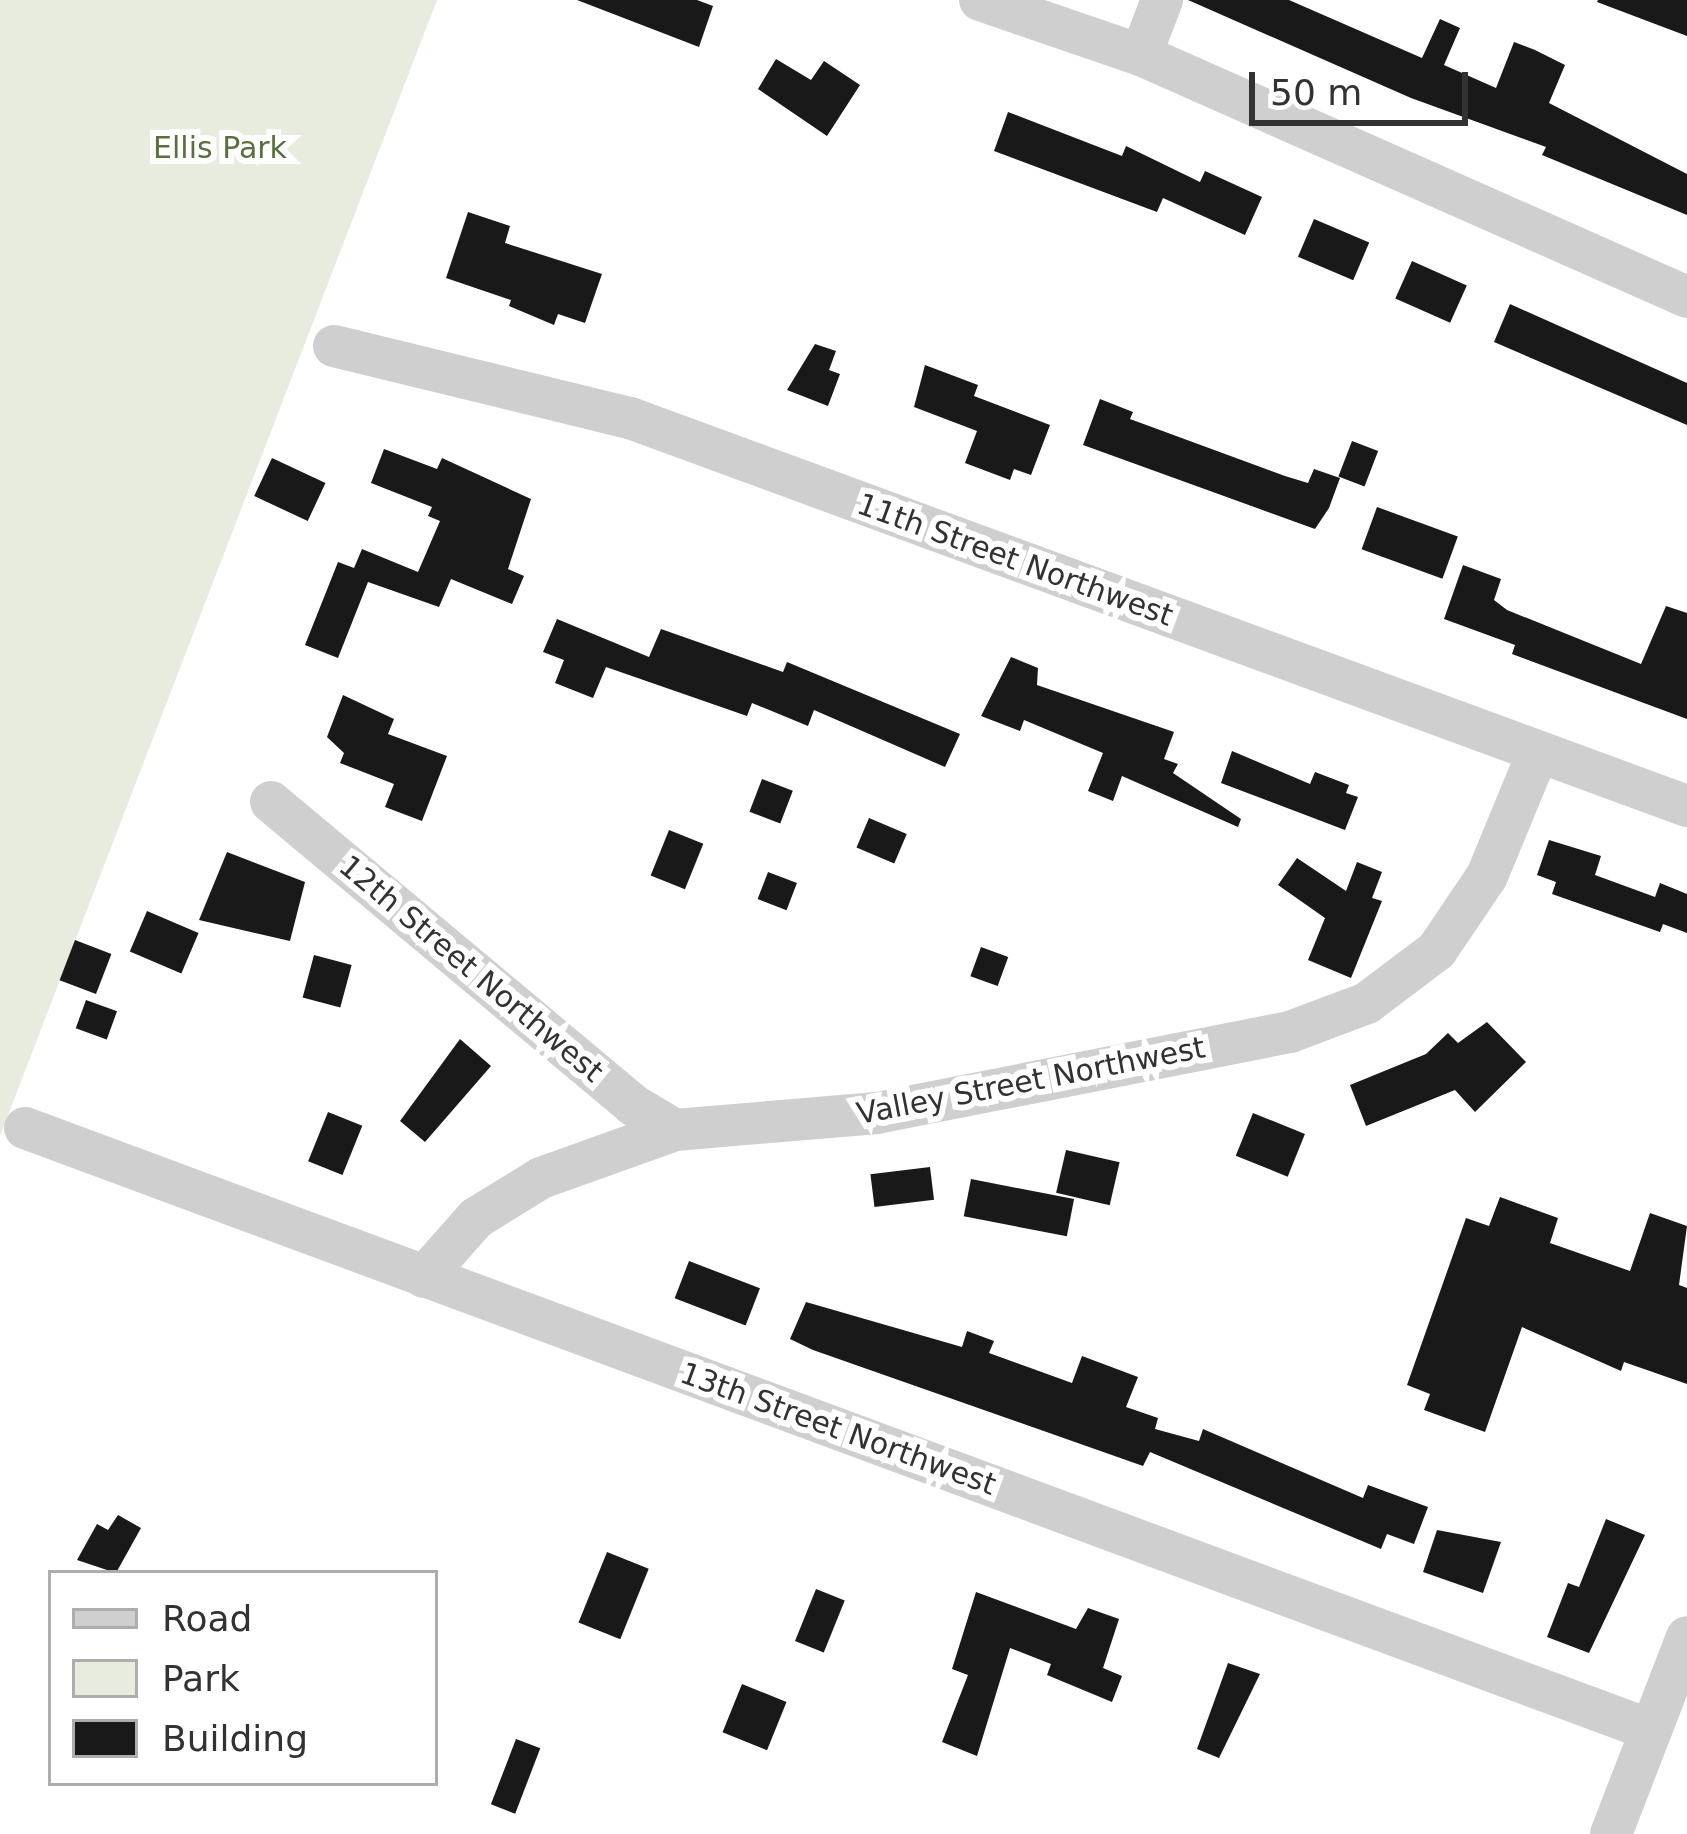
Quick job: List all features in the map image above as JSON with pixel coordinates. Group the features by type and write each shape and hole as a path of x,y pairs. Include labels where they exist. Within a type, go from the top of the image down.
{"street":[{"path":"980,0 1141,55 1687,297"},
{"path":"1141,55 1162,0"},
{"name":"11th Street Northwest","path":"334,346 630,418 1687,806"},
{"name":"Valley Street Northwest","path":"424,1277 476,1218 541,1178 675,1130 877,1113 1290,1032 1367,1004 1437,950 1487,876 1538,752"},
{"name":"12th Street Northwest","path":"271,802 633,1105 675,1130"},
{"name":"13th Street Northwest","path":"25,1129 1651,1730"},
{"path":"1611,1834 1687,1637"}],"green space":[{"name":"Ellis Park","path":"0,0 437,0 0,1136"}],"building":[{"path":"577,0 697,0 713,6 699,47"},
{"path":"1188,0 1289,0 1422,58 1440,19 1460,28 1444,65 1496,88 1514,42 1535,50 1565,65 1549,103 1687,174 1687,215 1542,155 1546,147 1411,98"},
{"path":"1598,0 1687,0 1687,36 1597,2"},
{"path":"776,59 811,80 824,61 860,85 827,136 758,89"},
{"path":"1008,112 1122,156 1126,146 1200,182 1205,171 1262,197 1245,235 1163,198 1157,212 994,151"},
{"path":"468,212 510,226 505,243 602,274 585,323 558,314 554,325 509,306 511,300 446,278"},
{"path":"1314,219 1369,242 1353,280 1298,257"},
{"path":"1412,261 1467,285 1450,323 1395,298"},
{"path":"1510,304 1687,383 1687,425 1494,342"},
{"path":"815,344 836,351 829,370 840,374 828,406 787,390"},
{"path":"925,365 978,385 974,396 1050,425 1031,475 1014,469 1010,480 965,463 977,431 914,407"},
{"path":"1100,399 1133,412 1130,419 1285,476 1308,483 1314,469 1340,478 1329,508 1315,529 1083,445"},
{"path":"1352,441 1378,451 1365,487 1338,476"},
{"path":"384,449 437,469 442,458 531,499 508,569 524,576 512,604 451,579 439,607 368,582 338,658 305,645 338,562 354,568 362,549 418,572 440,521 428,516 432,507 371,483"},
{"path":"272,458 325,483 308,521 254,496"},
{"path":"1377,507 1458,536 1442,579 1362,549"},
{"path":"1463,565 1501,579 1494,600 1507,610 1641,664 1666,606 1687,613 1687,719 1512,654 1515,645 1444,619"},
{"path":"557,619 649,657 661,629 783,672 787,662 960,734 945,767 814,710 808,726 752,703 747,716 606,667 593,698 555,683 564,660 543,652"},
{"path":"1011,657 1038,668 1037,685 1174,732 1164,759 1178,764 1173,773 1241,819 1238,827 1122,776 1113,801 1088,791 1103,753 1024,720 1020,731 981,716"},
{"path":"343,695 394,719 388,734 447,756 422,821 385,807 394,784 340,763 344,753 327,737"},
{"path":"1232,751 1310,784 1315,772 1349,785 1346,793 1358,797 1345,830 1221,783"},
{"path":"762,779 793,791 780,824 749,812"},
{"path":"869,818 907,834 894,863 856,847"},
{"path":"669,830 703,844 685,889 651,875"},
{"path":"1549,840 1601,856 1595,875 1655,897 1660,883 1687,894 1687,933 1663,924 1660,932 1552,894 1556,882 1537,875"},
{"path":"227,852 305,882 290,941 199,920"},
{"path":"1297,858 1346,891 1357,862 1382,872 1372,898 1382,901 1351,978 1308,960 1325,918 1278,885"},
{"path":"768,872 797,883 787,910 758,899"},
{"path":"147,911 199,933 181,973 130,952"},
{"path":"75,940 111,954 96,994 60,980"},
{"path":"981,947 1008,957 998,986 970,976"},
{"path":"314,955 352,965 340,1008 303,998"},
{"path":"86,1000 117,1011 107,1039 76,1028"},
{"path":"1487,1022 1526,1062 1475,1112 1455,1090 1366,1126 1350,1085 1426,1054 1448,1033 1458,1043"},
{"path":"460,1039 491,1066 425,1142 400,1121"},
{"path":"328,1112 362,1126 342,1175 308,1161"},
{"path":"1253,1113 1305,1134 1288,1177 1236,1156"},
{"path":"1066,1150 1120,1162 1110,1205 1056,1193"},
{"path":"930,1167 934,1200 874,1207 870,1174"},
{"path":"971,1179 1074,1199 1067,1236 964,1216"},
{"path":"1500,1197 1558,1218 1550,1243 1630,1271 1650,1213 1687,1226 1679,1285 1687,1288 1687,1384 1624,1362 1621,1371 1522,1327 1485,1432 1424,1410 1430,1394 1407,1385 1466,1218 1489,1226"},
{"path":"689,1261 760,1288 746,1326 675,1298"},
{"path":"806,1302 962,1347 967,1331 994,1341 989,1353 1072,1383 1082,1356 1138,1377 1126,1407 1158,1418 1155,1429 1199,1441 1203,1429 1363,1498 1368,1485 1428,1507 1414,1544 1387,1534 1381,1549 1150,1452 1143,1466 813,1350 790,1339"},
{"path":"118,1515 141,1528 118,1570 77,1560 97,1524 108,1530"},
{"path":"1606,1519 1645,1535 1589,1653 1547,1637 1568,1583 1579,1587"},
{"path":"1437,1530 1501,1542 1483,1593 1423,1572"},
{"path":"607,1552 649,1569 620,1639 579,1622"},
{"path":"816,1589 845,1601 824,1653 795,1641"},
{"path":"976,1592 1076,1629 1088,1608 1119,1619 1103,1668 1122,1676 1112,1702 1047,1675 1051,1664 1010,1648 977,1756 942,1742 968,1675 952,1669"},
{"path":"1228,1663 1260,1674 1219,1758 1197,1749"},
{"path":"742,1684 787,1702 767,1750 723,1732"},
{"path":"516,1739 540,1748 515,1814 491,1804"}]}
